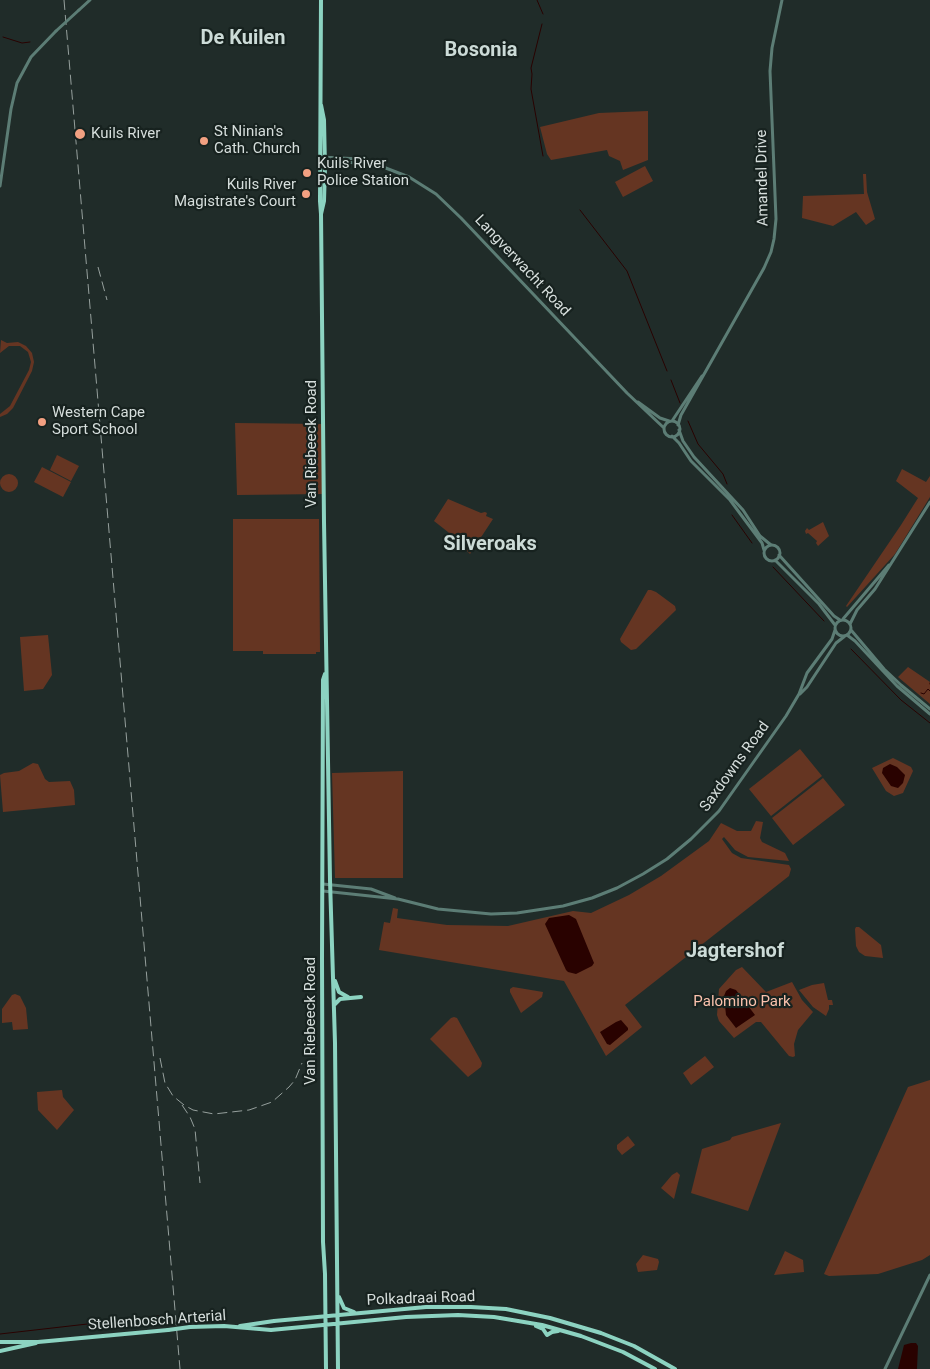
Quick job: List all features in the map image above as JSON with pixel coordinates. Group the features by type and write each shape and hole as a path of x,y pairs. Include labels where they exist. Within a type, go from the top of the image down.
{"main road":[{"name":"Van Riebeeck Road","path":"321,0 321,105 324,120 320,201 326,673 323,686 323,1242 327,1325 326,1369"},
{"name":"Van Riebeeck Road","path":"326,673 328,680 330,892 334,1005 338,1369"},
{"path":"333,965 337,989 348,998"},
{"path":"334,1005 340,998 361,997"},
{"path":"337,1288 344,1308 352,1312 366,1312"},
{"name":"Polkadraai Road","path":"337,1315 426,1307 458,1307 527,1313 563,1321 601,1333 634,1346 675,1369"},
{"path":"238,1327 337,1315"},
{"name":"Polkadraai Road","path":"337,1324 439,1315 476,1316 512,1320 542,1325 581,1336 623,1352 655,1369"},
{"path":"512,1320 537,1326 543,1329 547,1335 556,1331 581,1336"},
{"name":"Stellenbosch Arterial","path":"0,1342 38,1342 216,1326 265,1330 337,1324"},
{"name":"Stellenbosch Arterial","path":"0,1350 38,1342"}],"street":[{"path":"0,186 17,83 31,57 90,0"},
{"name":"Amandel Drive","path":"678,424 771,252 776,219 770,71 772,48 782,0"},
{"name":"Langverwacht Road","path":"323,159 360,161 381,165 402,173 422,184 444,201 634,400 664,428"},
{"name":"Amandel Drive","path":"671,421 707,370"},
{"name":"Langverwacht Road","path":"634,400 660,418 671,421"},
{"path":"850,624 834,616 779,555 777,548 760,536 743,510 694,457 683,441 678,424 671,421 665,425 666,434 672,436 679,443 691,461 730,500 762,543 767,559 775,560 819,604 830,618 838,635 846,636 855,641 897,686 930,714"},
{"path":"672,436 677,435 679,430"},
{"path":"930,502 875,589 857,610 850,624 851,630 888,673 930,709"},
{"path":"764,550 771,545"},
{"path":"775,560 779,555"},
{"path":"835,628 894,559"},
{"name":"Saxdowns Road","path":"323,891 398,900 438,909 491,914 516,913 563,906 592,898 617,888 666,859 705,826 730,797 786,716 799,694 807,673 834,636 835,628"},
{"path":"846,636 851,630"},
{"name":"Saxdowns Road","path":"799,694 806,687 836,643 846,636"},
{"name":"Saxdowns Road","path":"323,884 371,889 386,893 398,900"},
{"path":"884,1369 930,1275"}],"green space":[{"path":"648,111 648,160 623,170 620,161 609,156 607,150 551,160 547,154 540,127 599,113"},
{"path":"645,166 653,181 623,197 615,182"},
{"path":"863,174 866,174 867,192 875,219 866,225 856,212 833,226 802,218 803,196 864,194"},
{"path":"1,340 7,343 18,342 26,346 32,353 34,362 32,371 13,408 7,414 0,417 0,414 10,406 29,370 31,362 28,352 20,346 9,346 0,353"},
{"path":"235,423 323,424 324,494 237,495"},
{"path":"57,455 79,466 71,481 50,470"},
{"path":"42,467 71,482 63,497 34,482"},
{"path":"902,469 926,482 930,476 930,497 895,554 847,607 918,498 896,481"},
{"path":"9,474 15,477 18,483 15,489 9,492 3,489 0,483 3,477"},
{"path":"448,499 481,513 485,512 487,513 486,516 493,519 470,554 434,521"},
{"path":"233,519 319,519 320,652 316,652 316,654 263,654 263,651 233,651"},
{"path":"823,522 829,536 818,546 817,541 808,533 806,534 805,531 807,528 809,530"},
{"path":"648,590 656,592 675,606 676,610 636,649 631,650 620,639"},
{"path":"48,635 52,675 43,689 24,691 20,637"},
{"path":"908,667 930,682 930,704 898,677"},
{"path":"800,749 822,776 771,816 749,789"},
{"path":"893,758 911,767 913,771 903,793 894,796 886,791 872,768"},
{"path":"33,763 38,764 45,779 49,782 70,781 74,790 75,805 3,812 0,775 19,771"},
{"path":"403,771 403,878 335,878 332,773"},
{"path":"823,778 845,805 793,845 772,818"},
{"path":"756,821 763,822 760,838 762,842 785,853 789,861 748,857 735,850 724,837 722,839 732,853 741,858 789,865 791,869 789,876 625,1005 642,1027 606,1056 564,981 379,950 384,922 390,923 393,908 398,909 397,918 447,925 508,926 573,911 591,913 629,895 661,876 709,841 721,823 737,831 751,831"},
{"path":"856,927 859,927 881,945 883,958 865,956 859,952 856,946"},
{"name":"Palomino Park","path":"742,967 766,992 792,982 802,1000 813,1012 798,1030 794,1044 795,1056 789,1056 761,1022 756,1022 734,1038 719,1021 717,1015 719,989 736,970"},
{"name":"Palomino Park","path":"824,983 828,1000 832,1000 833,1005 829,1005 826,1016 813,1007 799,990"},
{"path":"513,987 543,992 542,997 521,1013 510,992 510,989"},
{"path":"12,995 20,996 26,1008 28,1029 13,1030 12,1022 2,1023 2,1009"},
{"path":"454,1017 457,1018 482,1063 481,1067 468,1077 430,1039"},
{"path":"705,1056 714,1067 691,1085 683,1073"},
{"path":"930,1080 930,1255 922,1260 878,1274 829,1276 824,1274 908,1087"},
{"path":"62,1090 63,1097 74,1110 57,1130 38,1110 37,1092"},
{"path":"781,1123 748,1211 691,1193 702,1149 730,1140 732,1137"},
{"path":"628,1136 635,1145 622,1155 617,1149 617,1145"},
{"path":"677,1172 680,1175 674,1199 661,1188"},
{"path":"785,1251 803,1260 804,1272 774,1275"},
{"path":"643,1255 658,1259 657,1270 638,1272 636,1264"}],"shaded area":[{"path":"890,764 897,767 905,775 903,783 898,788 891,786 882,773 883,768"},
{"path":"569,915 576,919 594,963 592,966 576,974 566,970 545,924 549,918"},
{"path":"730,988 736,990 755,1015 736,1028 726,1015 724,996"},
{"path":"621,1020 628,1030 610,1045 607,1044 600,1032"},
{"path":"916,1343 918,1346 917,1369 898,1369 904,1345"}],"waterway":[{"path":"537,0 543,14"},
{"path":"542,24 531,68 531,89 543,156"},
{"path":"3,37 22,43 30,42"},
{"path":"580,210 627,271 667,371"},
{"path":"671,380 680,403"},
{"path":"688,421 698,444 723,474 727,484"},
{"path":"732,515 752,543"},
{"path":"773,567 824,621"},
{"path":"851,649 901,700 930,723"},
{"path":"921,693 924,694 928,689 930,691"},
{"path":"0,1334 166,1315"}],"railway":[{"path":"64,0 180,1369"},
{"path":"98,267 107,300"},
{"path":"160,1058 165,1083 173,1096 193,1110 214,1114 249,1110 272,1102 295,1080 302,1063"},
{"path":"182,1105 195,1129 200,1183"}],"place":[{"name":"Kuils River","path":"80,134"},
{"name":"St Ninian's Cath. Church","path":"204,141"},
{"name":"Kuils River Police Station","path":"307,173"},
{"name":"Kuils River Magistrate's Court","path":"306,194"},
{"name":"Western Cape Sport School","path":"42,422"}],"district":[{"name":"De Kuilen","path":"243,39"},
{"name":"Bosonia","path":"481,51"},
{"name":"Silveroaks","path":"490,545"},
{"name":"Jagtershof","path":"735,952"}]}
